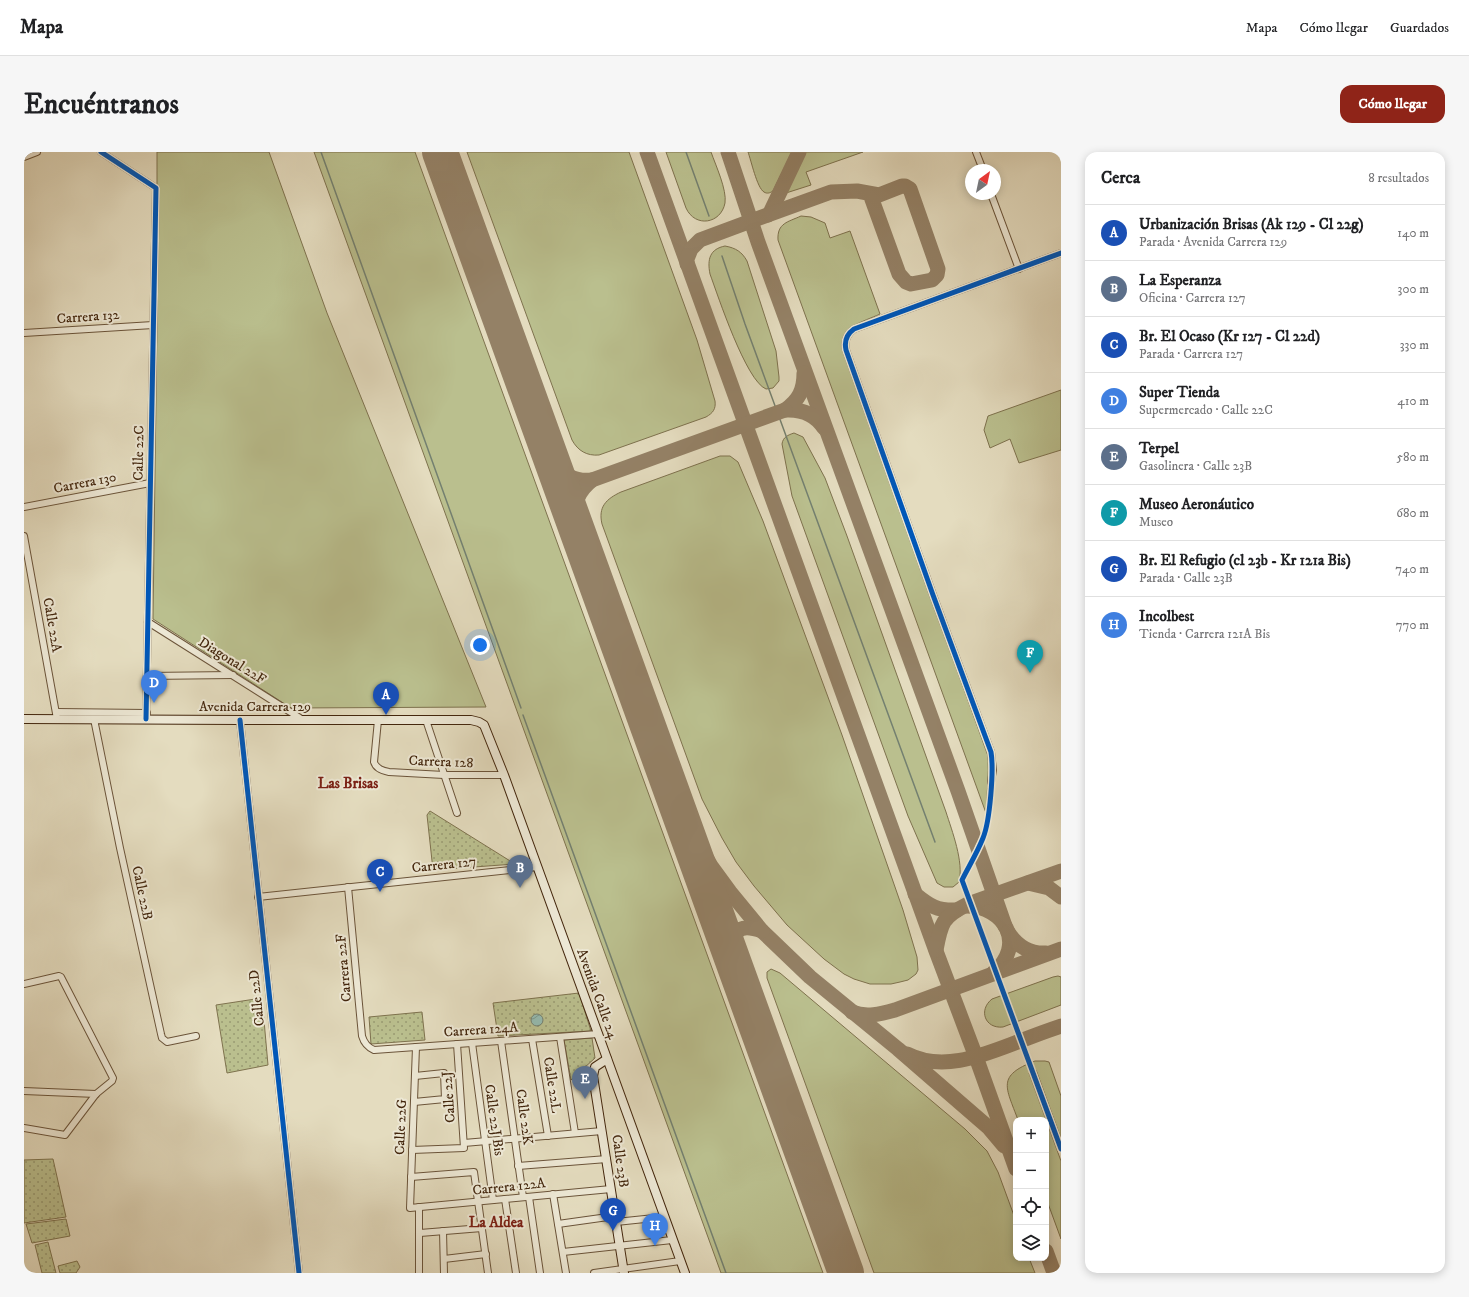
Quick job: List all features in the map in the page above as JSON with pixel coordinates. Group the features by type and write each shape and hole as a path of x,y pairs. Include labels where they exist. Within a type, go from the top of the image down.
{"main road":[{"name":"Avenida Carrera 129","path":"24,719 56,715 94,719 146,716 240,720 471,720 484,725"},
{"name":"Avenida Calle 24","path":"484,725 504,775 685,1273"},
{"name":"Calle 23B","path":"607,1059 597,1065 593,1073 623,1271"}],"street":[{"path":"24,156 36,152"},
{"name":"Calle 22C","path":"101,152 156,188 146,716"},
{"path":"976,152 981,164"},
{"path":"993,200 1019,269"},
{"path":"991,782 991,752 909,527 846,350 845,343 849,334 854,329 1061,254"},
{"name":"Carrera 132","path":"24,333 153,325"},
{"name":"Carrera 130","path":"24,507 150,483"},
{"name":"Calle 22A","path":"24,536 56,715"},
{"name":"Diagonal 22F","path":"148,622 303,720"},
{"path":"147,676 233,675"},
{"path":"56,715 146,716"},
{"name":"Calle 22B","path":"94,719 160,1034 167,1042 196,1036"},
{"name":"Calle 22D","path":"240,720 299,1273"},
{"name":"Carrera 128","path":"378,720 374,762 378,768 389,772 444,775 504,775"},
{"path":"426,720 457,813"},
{"name":"Carrera 127","path":"258,897 537,868"},
{"name":"Carrera 22F","path":"348,887 362,1036 366,1046"},
{"path":"24,984 59,976 62,979 113,1076 112,1081 96,1094 65,1135 24,1128"},
{"name":"Carrera 124A","path":"366,1046 374,1050 598,1034"},
{"path":"560,1037 575,1133"},
{"name":"Calle 22L","path":"532,1039 548,1136"},
{"name":"Calle 22K","path":"501,1041 518,1166 526,1197 540,1273"},
{"name":"Calle 22J Bis","path":"472,1043 493,1200"},
{"name":"Calle 22J","path":"457,1044 464,1145"},
{"name":"Calle 22G","path":"410,1208 416,1047"},
{"path":"1033,1072 1061,1149"},
{"path":"414,1102 445,1099 444,1073 415,1076"},
{"path":"24,1091 96,1094"},
{"path":"412,1150 464,1145 485,1141 602,1131"},
{"path":"518,1166 607,1159"},
{"path":"411,1177 474,1172 488,1273"},
{"name":"Carrera 122A","path":"410,1208 611,1189"},
{"path":"553,1194 566,1273"},
{"path":"505,1199 516,1273"},
{"path":"419,1207 419,1273"},
{"path":"558,1224 615,1219 664,1217"},
{"path":"420,1233 482,1228"},
{"path":"443,1231 444,1273"},
{"path":"563,1252 672,1240"},
{"path":"444,1259 486,1254"},
{"path":"594,1273 623,1271 680,1261"}],"green space":[{"path":"157,152 269,152 327,313 486,707 291,708 153,619 157,324"},
{"path":"314,152 415,152 823,1273 721,1273"},
{"path":"467,152 629,152 697,340 715,401 714,410 710,414 706,417 599,455 587,454 577,447 572,440"},
{"path":"666,152 711,152 721,178 725,198 723,210 713,219 701,221 695,219 690,214 686,208"},
{"path":"748,152 792,152 772,192 766,193 761,189"},
{"path":"804,152 863,152 806,172 811,185 786,193"},
{"path":"801,216 811,217 825,223 830,238 850,231 880,314 853,326 844,336 842,342 843,350 988,756 986,813 778,240 778,234 781,227"},
{"path":"725,246 738,251 747,261 776,351 779,381 773,388 766,389 758,383 750,371 726,318 710,274 709,259 713,252 720,247"},
{"path":"1061,390 1061,450 1019,463 1010,439 990,448 984,430 988,416"},
{"path":"794,433 803,437 825,478 946,812 957,847 960,865 959,882 953,887 944,887 937,883 908,816 792,496 782,444 785,438"},
{"path":"720,456 730,456 738,462 763,521 842,735 903,910 917,957 918,970 916,974 908,980 891,984 870,984 844,974 824,959 787,925 736,862 702,799 602,524 601,513 604,504 621,492"},
{"path":"430,811 515,864 433,870 427,815"},
{"path":"771,969 780,973 965,1129 987,1151 998,1172 1013,1213 1013,1261 1030,1261 1035,1273 874,1273 767,978 767,972"},
{"path":"1058,976 1061,977 1061,1005 1003,1027 997,1027 988,1022 985,1008 992,999"},
{"path":"579,993 591,1031 498,1036 493,1003"},
{"path":"262,998 268,1065 227,1073 216,1005"},
{"path":"422,1012 425,1040 371,1044 369,1017"},
{"path":"592,1038 595,1058 571,1080 564,1040"},
{"path":"1035,1061 1049,1062 1061,1096 1061,1139 1036,1071 1029,1073 1045,1117 1017,1117 1010,1099 1007,1084 1009,1078 1014,1072"},
{"path":"1049,1128 1061,1161 1061,1239 1049,1206"},
{"path":"53,1159 66,1217 24,1223 24,1160"},
{"path":"66,1219 70,1236 32,1243 26,1224"},
{"path":"48,1242 56,1273 42,1273 35,1245"},
{"path":"77,1261 80,1267 76,1273 60,1273 58,1266"}],"water":[{"path":"535,1014 539,1014 543,1020 539,1026 535,1026 531,1022 531,1018"}],"waterway":[{"path":"321,152 521,708"},
{"path":"686,152 709,216"},
{"path":"722,256 745,324 935,842"},
{"path":"523,715 726,1273"}],"taxiway":[{"path":"647,152 1013,1161"},
{"path":"728,152 758,242 958,791 1005,926"},
{"path":"768,215 799,152"},
{"path":"687,264 687,259 691,249 700,240 831,192 857,191 879,195 905,186 910,189 938,269 937,275 932,280 911,284 906,282 899,274 870,194"},
{"path":"804,373 803,385 800,394 785,410 797,410 807,413 816,419 824,428"},
{"path":"574,520 576,503 580,493 592,480 785,410"},
{"path":"552,460 564,473 569,476 580,480 592,480"},
{"path":"679,810 711,866 762,931 810,977 898,1049 988,1127 1004,1146"},
{"path":"936,950 941,927 948,917 959,909 968,904 1061,871"},
{"path":"1028,883 1049,888 1061,897"},
{"path":"915,894 925,902 939,909 957,910"},
{"path":"966,906 980,908 991,913 1000,920 1007,929 1009,950 1004,961 994,972"},
{"path":"733,960 733,944 736,933 740,929 745,928 752,928 762,931"},
{"path":"1008,932 1015,941 1024,948 1034,952 1046,953"},
{"path":"852,1012 868,1015 895,1010 1061,949"},
{"path":"907,1054 934,1062 961,1060 989,1053 1061,1026"},
{"path":"1049,1259 1054,1273"}],"runway":[{"path":"440,152 846,1273"}],"tunnel":[{"path":"991,782 988,817 983,837 962,880 1033,1072"}],"cycle path":[{"path":"101,152 156,188 146,719"},
{"path":"1061,253 854,329 848,335 845,344 933,595 991,752 991,795 988,820 983,838 962,880 1061,1149"},
{"path":"240,720 299,1273"}],"place":[{"name":"Museo Aeronáutico","path":"1030,673"},
{"name":"Super Tienda","path":"154,703"},
{"name":"Urbanización Brisas (Ak 129 - Cl 22g)","path":"386,715"},
{"name":"La Esperanza","path":"520,888"},
{"name":"Br. El Ocaso (Kr 127 - Cl 22d)","path":"380,892"},
{"name":"Terpel","path":"585,1099"},
{"name":"Br. El Refugio (cl 23b - Kr 121a Bis)","path":"613,1231"},
{"name":"Incolbest","path":"655,1246"}],"district":[{"name":"Las Brisas","path":"348,783"},
{"name":"La Aldea","path":"496,1222"}]}
